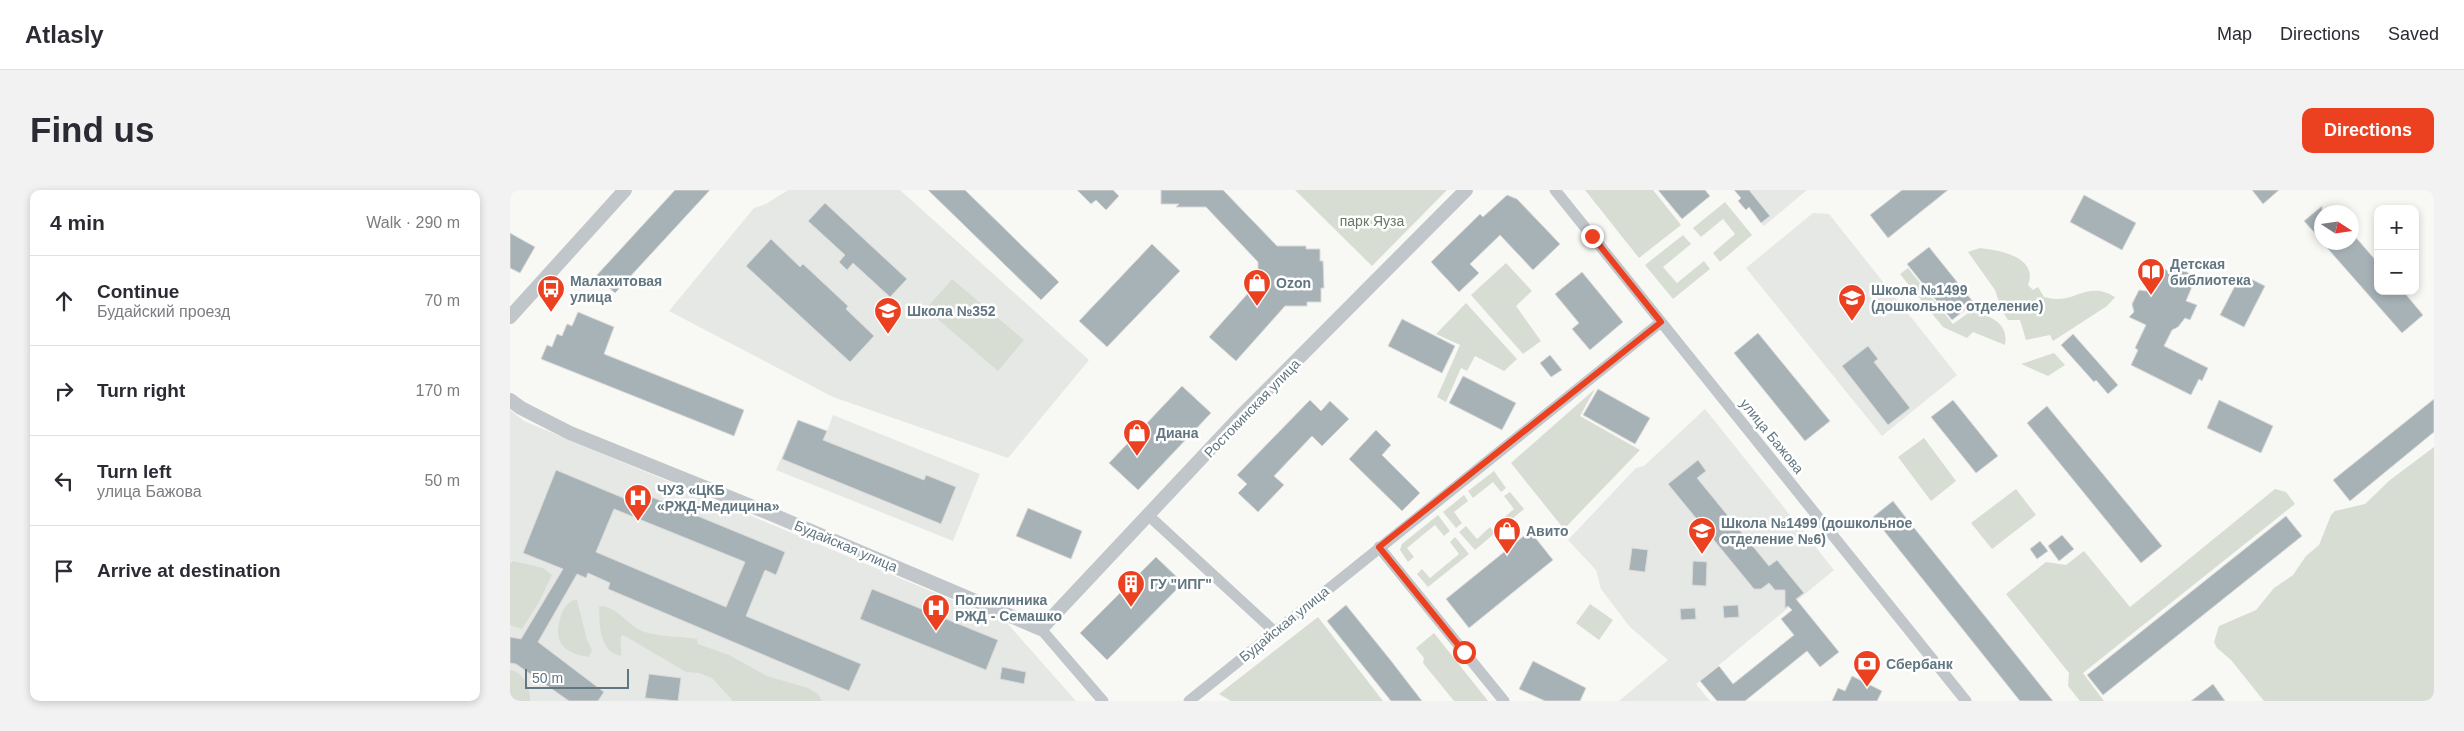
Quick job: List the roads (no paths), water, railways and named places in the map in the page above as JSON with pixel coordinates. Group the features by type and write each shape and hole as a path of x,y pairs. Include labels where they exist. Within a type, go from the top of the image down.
{"street":[{"path":"510,317 626,190"},
{"name":"Ростокинская улица","path":"1041,629 1274,384 1466,190"},
{"name":"улица Бажова","path":"1555,190 1966,701"},
{"name":"Будайская улица","path":"1189,701 1661,322"},
{"name":"Будайская улица","path":"510,400 521,408 570,433 771,514 1041,629 1103,701"},
{"path":"1148,515 1275,632"},
{"path":"1379,547 1504,701"}],"place":[{"name":"Детская библиотека","path":"2151,296"},
{"name":"Ozon","path":"1257,307"},
{"name":"Малахитовая улица","path":"551,313"},
{"name":"Школа №1499 (дошкольное отделение)","path":"1852,322"},
{"name":"Школа №352","path":"888,335"},
{"name":"Диана","path":"1137,457"},
{"name":"ЧУЗ «ЦКБ «РЖД-Медицина»","path":"638,522"},
{"name":"Авито","path":"1507,555"},
{"name":"Школа №1499 (дошкольное отделение №6)","path":"1702,555"},
{"name":"ГУ \"ИПГ\"","path":"1131,608"},
{"name":"Поликлиника РЖД - Семашко","path":"936,632"},
{"name":"Сбербанк","path":"1867,688"}],"park label":[{"name":"парк Яуза","path":"1372,221"}]}
